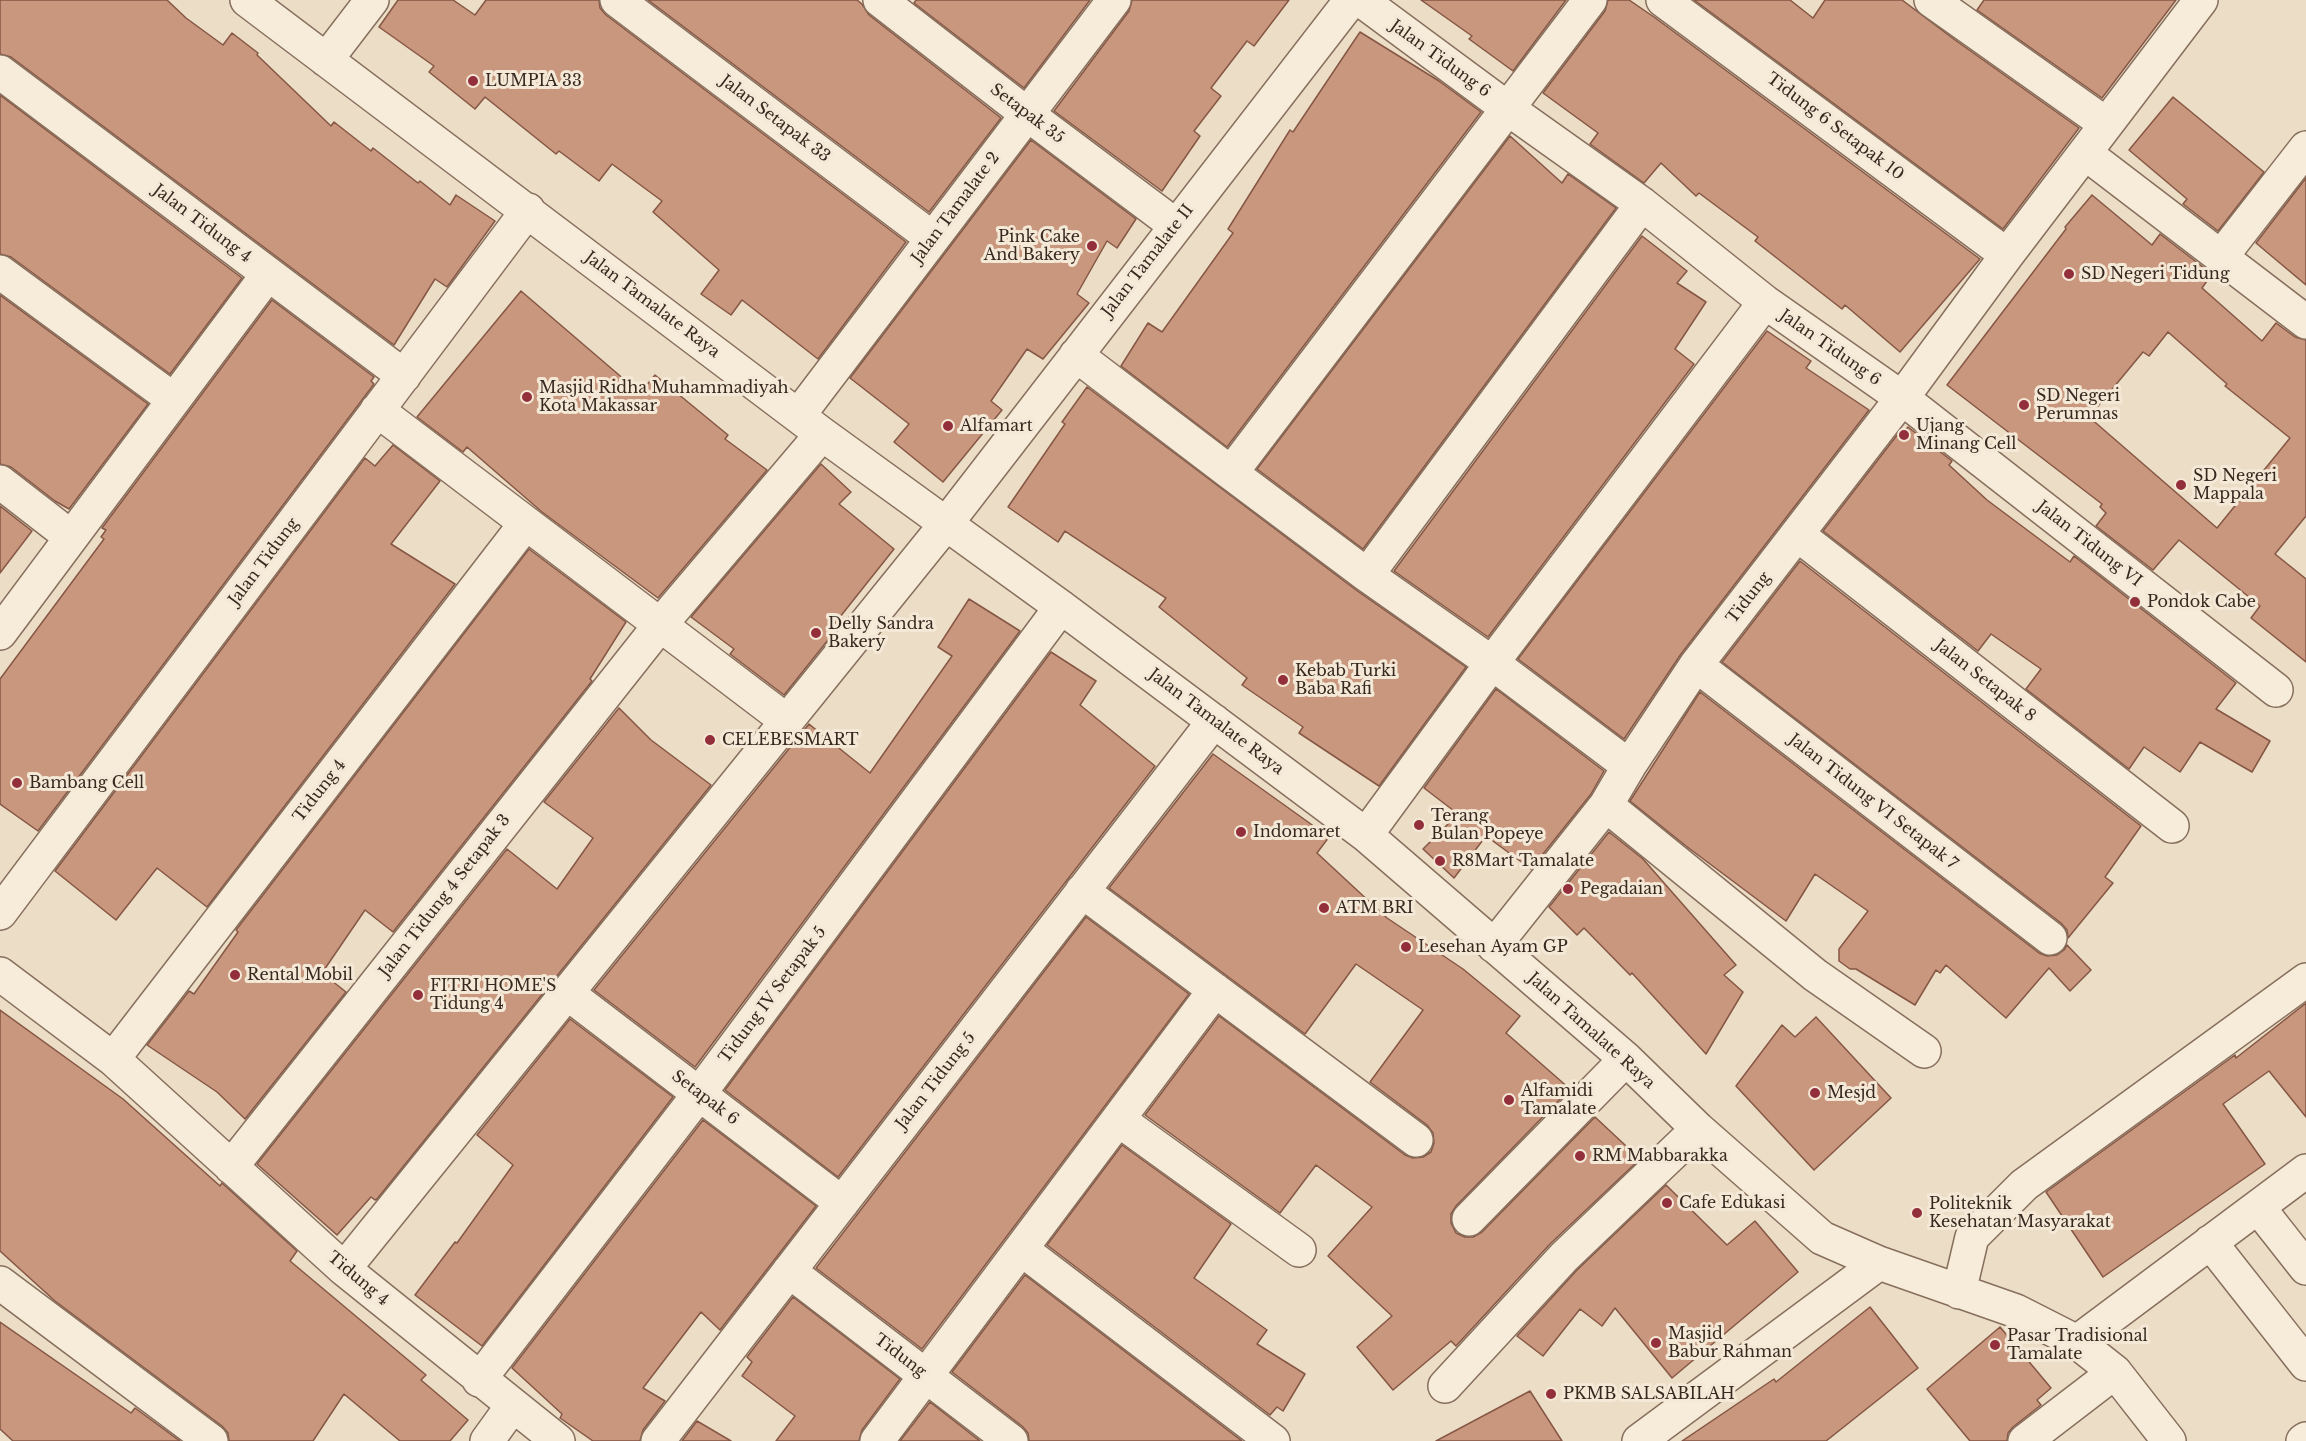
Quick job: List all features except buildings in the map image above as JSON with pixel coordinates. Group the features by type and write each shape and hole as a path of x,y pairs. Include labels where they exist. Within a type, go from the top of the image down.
{"street":[{"name":"Jalan Tamalate Raya","path":"247,0 810,425 1061,607 1365,835 1626,1059 1698,1129 1822,1238 1879,1263 2016,1311 2077,1342 2115,1372 2169,1441"},
{"path":"326,60 372,0"},
{"name":"Jalan Setapak 33","path":"616,0 933,238"},
{"name":"Setapak 35","path":"880,0 1175,225"},
{"name":"Jalan Tamalate 2","path":"660,625 810,425 933,238 1114,0"},
{"name":"Jalan Tamalate II","path":"344,1269 946,524 1351,0"},
{"name":"Jalan Tidung 6","path":"1361,0 1642,204 1765,302 1902,398"},
{"path":"1231,473 1590,0"},
{"name":"Tidung 6 Setapak 10","path":"1663,0 2007,255"},
{"path":"1931,0 2106,124"},
{"path":"1902,398 2195,2"},
{"name":"Jalan Tidung 4","path":"0,72 404,376"},
{"path":"2221,257 2306,148"},
{"path":"2085,153 2306,322"},
{"path":"1367,575 1642,204"},
{"name":"Jalan Tidung","path":"0,913 528,210"},
{"path":"0,272 174,400"},
{"path":"0,633 268,274"},
{"path":"1365,835 1491,663 1765,302"},
{"path":"1076,355 1367,575 1491,663 1629,766"},
{"name":"Tidung","path":"1494,945 1606,805 1696,665 1902,398"},
{"name":"Jalan Tidung VI","path":"1902,398 2276,690"},
{"path":"377,410 787,721"},
{"path":"0,482 71,537"},
{"name":"Tidung 4","path":"113,1059 526,524"},
{"name":"Jalan Setapak 8","path":"1798,535 2172,826"},
{"name":"Tidung IV Setapak 5","path":"479,1380 699,1094 1061,607"},
{"name":"Jalan Tidung 4 Setapak 3","path":"231,1167 660,625"},
{"name":"Jalan Tidung VI Setapak 7","path":"1696,665 2050,938"},
{"name":"Jalan Tidung 5","path":"658,1441 1214,721"},
{"path":"1606,805 1815,975 1924,1051"},
{"path":"1082,891 1416,1140"},
{"name":"Tidung 4","path":"0,974 113,1059 344,1269 479,1380 558,1441"},
{"path":"1959,1292 1972,1237 2024,1185 2306,980"},
{"path":"877,1441 1215,990"},
{"name":"Setapak 6","path":"567,993 842,1203"},
{"path":"1469,1219 1626,1059"},
{"path":"1119,1120 1299,1250"},
{"path":"1445,1386 1564,1257 1698,1129"},
{"path":"2077,1342 2306,1171"},
{"path":"2258,1207 2306,1268"},
{"path":"2210,1242 2306,1364"},
{"path":"1021,1250 1273,1441"},
{"path":"1639,1441 1879,1263"},
{"name":"Tidung","path":"789,1271 1011,1441"},
{"path":"0,1283 211,1441"},
{"path":"2025,1441 2115,1372"},
{"path":"487,1441 513,1405"}],"place":[{"name":"LUMPIA 33","path":"473,81"},
{"name":"Pink Cake And Bakery","path":"1092,246"},
{"name":"SD Negeri Tidung","path":"2069,274"},
{"name":"Masjid Ridha Muhammadiyah Kota Makassar","path":"527,397"},
{"name":"SD Negeri Perumnas","path":"2024,405"},
{"name":"Alfamart","path":"948,426"},
{"name":"Ujang Minang Cell","path":"1904,435"},
{"name":"SD Negeri Mappala","path":"2181,485"},
{"name":"Pondok Cabe","path":"2135,602"},
{"name":"Delly Sandra Bakery","path":"816,633"},
{"name":"Kebab Turki Baba Rafi","path":"1283,680"},
{"name":"CELEBESMART","path":"710,740"},
{"name":"Bambang Cell","path":"17,783"},
{"name":"Terang Bulan Popeye","path":"1419,825"},
{"name":"Indomaret","path":"1241,832"},
{"name":"R8Mart Tamalate","path":"1440,861"},
{"name":"Pegadaian","path":"1568,889"},
{"name":"ATM BRI","path":"1324,908"},
{"name":"Lesehan Ayam GP","path":"1406,947"},
{"name":"Rental Mobil","path":"235,975"},
{"name":"FITRI HOME'S Tidung 4","path":"418,995"},
{"name":"Mesjd","path":"1815,1093"},
{"name":"Alfamidi Tamalate","path":"1509,1100"},
{"name":"RM Mabbarakka","path":"1580,1156"},
{"name":"Cafe Edukasi","path":"1667,1203"},
{"name":"Politeknik Kesehatan Masyarakat","path":"1917,1213"},
{"name":"Masjid Babur Rahman","path":"1656,1343"},
{"name":"Pasar Tradisional Tamalate","path":"1995,1345"},
{"name":"PKMB SALSABILAH","path":"1551,1394"}]}
